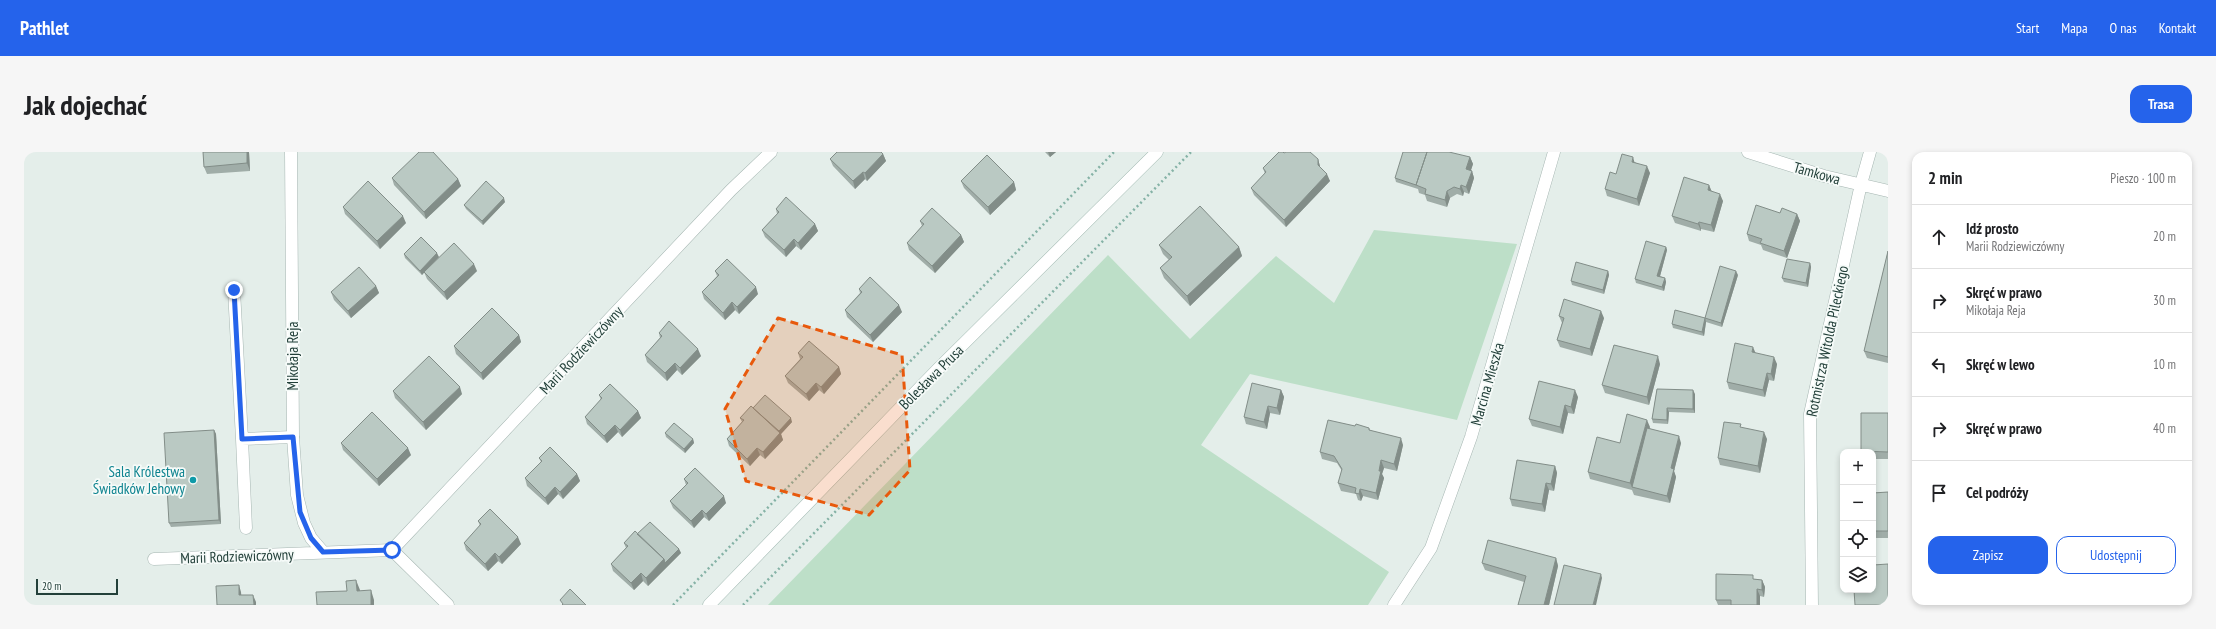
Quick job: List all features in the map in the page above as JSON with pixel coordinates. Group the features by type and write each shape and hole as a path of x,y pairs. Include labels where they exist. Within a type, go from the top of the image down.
{"street":[{"name":"Mikołaja Reja","path":"290,152 293,437 300,512 311,538 323,552"},
{"name":"Marii Rodziewiczówny","path":"154,559 392,550 726,196 771,152"},
{"name":"Bolesława Prusa","path":"709,605 938,369 1157,152"},
{"name":"Marcina Mieszka","path":"1394,605 1431,548 1471,437 1554,152"},
{"name":"Tamkowa","path":"1748,152 1824,176 1888,191"},
{"name":"Rotmistrza Witolda Pileckiego","path":"1812,605 1810,414 1860,184 1870,152"},
{"path":"234,290 246,528"},
{"path":"242,439 293,437"},
{"path":"392,550 448,605"}],"path":[{"path":"673,605 1114,152"},
{"path":"743,605 1192,152"}],"highlighted area":[{"path":"778,318 902,355 910,470 869,515 746,481 725,409"}],"green space":[{"path":"1374,230 1517,244 1457,420 1250,374 1201,445 1389,572 1368,605 768,605 1108,255 1190,339 1276,256 1334,303"}],"building":[{"path":"203,152 247,152 247,163 204,167"},
{"path":"419,152 433,152 458,179 424,212 392,178"},
{"path":"837,152 881,152 883,154 865,173 863,172 853,181 830,159"},
{"path":"1279,152 1310,152 1318,159 1318,165 1327,174 1284,220 1251,188 1266,172 1263,168"},
{"path":"1403,152 1427,152 1416,185 1395,178"},
{"path":"1427,152 1449,152 1470,157 1466,169 1472,171 1466,187 1461,185 1460,189 1454,187 1447,191 1445,200 1425,194 1426,189 1416,185"},
{"path":"1622,154 1633,157 1632,162 1647,166 1637,199 1605,189 1610,172 1616,174"},
{"path":"987,155 1014,182 988,207 961,181"},
{"path":"1684,177 1709,185 1708,190 1720,194 1711,225 1699,222 1698,224 1672,216"},
{"path":"368,181 403,216 377,241 343,207"},
{"path":"486,181 504,198 482,221 464,205"},
{"path":"786,197 815,224 798,243 794,239 784,250 762,230 779,212 776,209"},
{"path":"1756,205 1780,213 1782,208 1797,214 1784,251 1760,243 1762,239 1747,234"},
{"path":"1200,206 1239,247 1187,296 1160,268 1172,257 1159,245"},
{"path":"932,208 961,235 932,266 907,243 924,224 920,221"},
{"path":"421,237 437,253 420,271 404,254"},
{"path":"1646,241 1666,247 1657,276 1665,278 1662,287 1635,279"},
{"path":"454,243 474,264 444,292 424,272"},
{"path":"1888,251 1888,357 1864,351"},
{"path":"727,259 756,287 737,307 732,302 723,313 702,292 719,275 715,271"},
{"path":"1787,259 1810,263 1806,283 1782,278"},
{"path":"1576,262 1608,271 1603,290 1571,281"},
{"path":"1720,266 1736,271 1721,323 1705,318"},
{"path":"359,267 376,286 348,311 331,292"},
{"path":"870,277 899,305 870,335 845,310 862,292 859,289"},
{"path":"1564,299 1601,311 1590,349 1557,340 1564,318 1559,316"},
{"path":"492,308 519,335 481,373 454,346"},
{"path":"1675,310 1705,318 1702,332 1672,324"},
{"path":"669,321 698,349 680,368 675,363 665,373 645,355 662,336 659,333"},
{"path":"809,341 839,367 821,387 816,383 806,394 785,376 803,357 798,353"},
{"path":"1735,343 1753,347 1752,352 1774,357 1771,374 1767,373 1763,390 1727,382"},
{"path":"1614,345 1658,356 1647,397 1602,385"},
{"path":"429,356 460,387 423,422 393,391"},
{"path":"1539,381 1575,390 1571,407 1565,405 1560,427 1529,419"},
{"path":"1252,383 1281,390 1277,408 1268,406 1264,422 1244,417"},
{"path":"610,384 638,411 620,430 615,425 604,436 585,417 602,398 599,395"},
{"path":"1657,389 1693,390 1693,409 1667,408 1667,420 1652,419"},
{"path":"765,395 791,418 779,431 753,408"},
{"path":"751,406 780,433 763,452 757,448 747,459 727,439 744,420 740,418"},
{"path":"372,412 408,448 377,479 341,443"},
{"path":"1861,413 1888,413 1888,452 1876,452 1876,449 1861,449"},
{"path":"1627,414 1647,420 1630,483 1588,472 1597,437 1620,443"},
{"path":"1328,420 1355,426 1356,424 1369,428 1369,430 1401,438 1394,464 1381,460 1379,471 1381,471 1376,493 1360,489 1359,494 1355,493 1356,488 1338,483 1342,469 1334,456 1320,452"},
{"path":"1724,422 1741,424 1740,427 1764,432 1758,466 1718,458"},
{"path":"674,423 693,439 684,449 665,433"},
{"path":"1647,428 1679,436 1671,468 1674,469 1667,496 1632,487"},
{"name":"Sala Królestwa Świadków Jehowy","path":"214,430 219,520 169,523 164,433"},
{"path":"550,447 577,474 560,492 555,487 545,498 525,478 542,461 539,458"},
{"path":"1517,460 1555,466 1551,484 1546,483 1542,504 1510,499"},
{"path":"695,468 724,496 706,514 702,510 691,521 670,501 688,483 684,479"},
{"path":"1888,492 1888,531 1876,531 1876,493"},
{"path":"490,509 518,537 499,557 495,553 485,564 464,543 481,524 478,521"},
{"path":"650,522 679,549 665,563 664,559 637,534"},
{"path":"635,531 664,559 646,578 641,573 631,583 611,564 628,546 624,543"},
{"path":"1488,540 1556,558 1544,605 1518,605 1526,576 1482,563"},
{"path":"1888,564 1888,605 1855,605 1854,593 1876,593 1876,565"},
{"path":"1564,565 1601,574 1593,605 1554,605"},
{"path":"1716,574 1753,575 1753,579 1762,580 1762,590 1757,589 1757,605 1731,605 1731,600 1716,600"},
{"path":"356,580 357,591 371,590 371,605 317,605 316,592 347,591 346,581"},
{"path":"239,585 239,595 253,595 254,605 217,605 216,586"},
{"path":"570,589 586,605 562,605 563,604 560,600"}],"place":[{"name":"Sala Królestwa Świadków Jehowy","path":"193,480"}],"route":[{"path":"234,290 242,439 293,437 300,512 311,538 323,552 392,550"}]}
